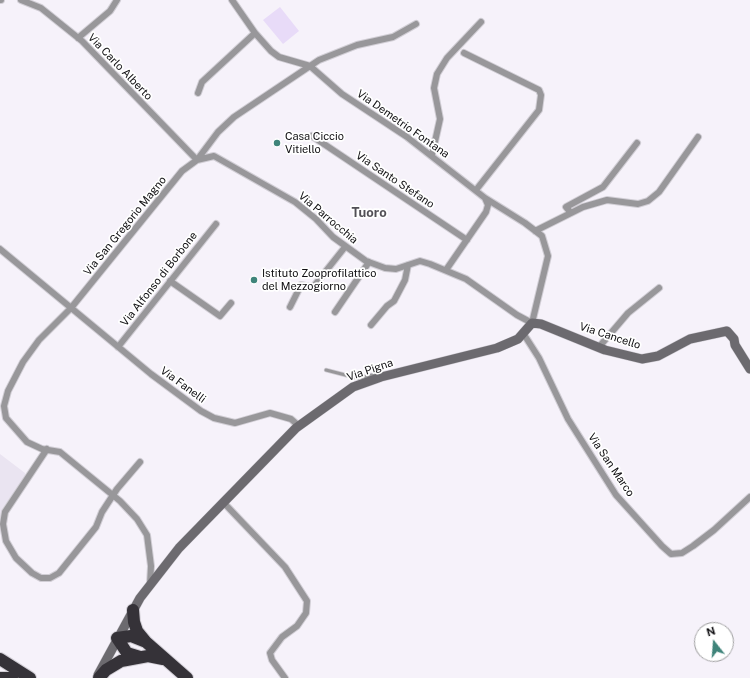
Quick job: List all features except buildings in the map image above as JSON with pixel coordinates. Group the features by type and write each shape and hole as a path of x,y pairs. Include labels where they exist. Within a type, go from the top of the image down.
{"highway":[{"path":"133,610 134,622 137,631 163,659"},
{"path":"140,657 127,653 117,638 131,636 146,642"},
{"path":"98,678 106,670 120,661 148,656 163,659 175,665 187,678"},
{"path":"0,659 30,678"},
{"path":"2,678 12,678"}],"street":[{"name":"Via Carlo Alberto","path":"21,0 41,8 78,38 197,160"},
{"path":"78,38 110,10 117,0"},
{"path":"232,0 254,32 278,57 310,66"},
{"path":"432,155 440,120 434,88 437,74 447,58 481,22"},
{"path":"197,160 218,132 234,117 319,60 356,45 393,37 416,24"},
{"path":"198,93 202,82 254,32"},
{"path":"464,53 539,90 541,94 539,110 476,190"},
{"name":"Via Demetrio Fontana","path":"310,66 342,94 432,155 485,198 526,223 542,236 548,256 532,323"},
{"name":"Via Santo Stefano","path":"312,136 468,240"},
{"path":"535,231 583,207 607,200 638,204 648,201 659,192 698,137"},
{"path":"571,213 566,207 603,187 637,143"},
{"name":"Via Parrocchia","path":"197,160 214,156 296,202 345,247 369,262 385,268 396,269 420,261 446,270 466,279 517,315 532,323"},
{"name":"Via San Gregorio Magno","path":"2,408 8,391 37,342 71,308 182,171 197,160"},
{"path":"446,270 486,212 488,205 485,198"},
{"name":"Via Alfonso di Borbone","path":"118,347 216,224"},
{"path":"290,308 301,285 310,287 314,286 345,247"},
{"name":"Via Fanelli","path":"0,249 151,374 214,418 235,423 270,413 291,419 299,426"},
{"path":"335,312 369,262"},
{"path":"371,325 387,306 394,302 405,280 408,265"},
{"path":"170,281 220,316 231,303"},
{"path":"599,347 628,313 659,288"},
{"name":"Via Pigna","path":"98,678 117,638 150,584 179,548 299,426 353,387 380,377 497,348 518,339 532,323"},
{"name":"Via Cancello","path":"532,323 547,327 599,347 642,359 658,356 690,339 727,331 734,339 735,345 750,369"},
{"name":"Via San Marco","path":"523,333 536,353 568,419 616,495 671,554 682,553 693,546 714,530 750,497"},
{"path":"2,408 6,418 26,442 42,449 60,452 113,495 137,519 147,535 151,566 150,584"},
{"path":"47,450 5,512 3,524 9,549 32,573 41,578 50,578 58,573 96,527 102,512 113,495 140,462"},
{"path":"223,502 285,567 307,601 306,613 297,626 282,637 270,653 272,660 285,678"}],"lane":[{"path":"326,370 357,378 408,367 426,366"}],"shaded area":[{"path":"280,7 299,31 283,44 263,20"},
{"path":"0,454 25,473 25,477 3,508 0,520"}],"place":[{"name":"Casa Ciccio Vitiello","path":"277,143"},
{"name":"Istituto Zooprofilattico del Mezzogiorno","path":"254,280"}],"district":[{"name":"Tuoro","path":"369,213"}]}
